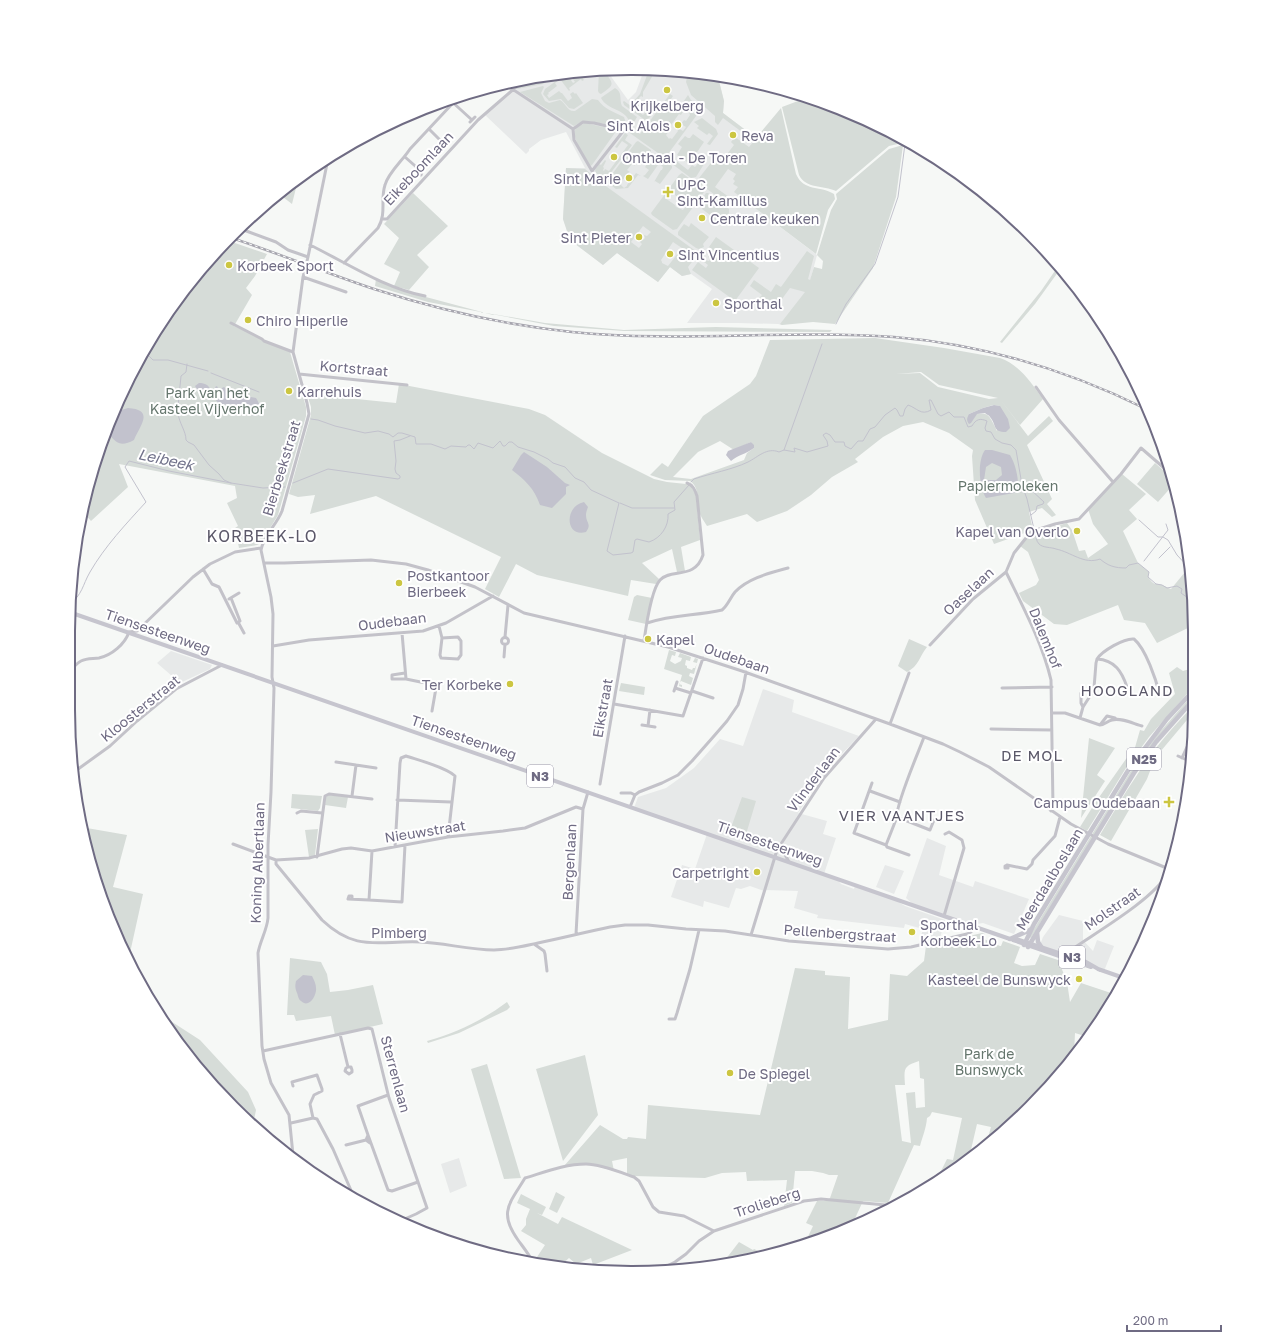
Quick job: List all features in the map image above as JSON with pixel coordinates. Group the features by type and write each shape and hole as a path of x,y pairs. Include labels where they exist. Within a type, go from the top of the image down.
{"highway":[{"name":"Meerdaalboslaan","path":"1026,944 1034,924 1129,769 1167,720 1188,697"},
{"name":"Meerdaalboslaan","path":"1026,944 1040,927 1089,845 1145,757 1188,706"},
{"path":"1010,939 1028,931 1034,924"},
{"path":"1040,927 1037,940 1042,948"}],"main road":[{"name":"Tiensesteenweg","path":"75,614 1119,976"},
{"name":"Tiensesteenweg","path":"1026,944 1086,962 1100,970"}],"street":[{"path":"512,89 573,129"},
{"name":"Eikeboomlaan","path":"344,263 378,228 382,219 387,219 478,120 512,89"},
{"path":"455,105 471,121 475,117"},
{"path":"382,219 384,187 386,180 405,157 410,148 450,106"},
{"path":"589,122 624,130 592,171 574,140 573,129 578,124 589,122"},
{"path":"429,129 442,141"},
{"path":"405,157 422,172 421,175"},
{"name":"Bierbeekstraat","path":"261,548 280,516 308,418 309,409 293,352 303,277 326,166"},
{"path":"246,231 276,242 288,250 308,257"},
{"path":"310,245 384,282 411,293 425,296"},
{"path":"303,277 346,292"},
{"path":"231,323 264,341 293,352"},
{"name":"Kortstraat","path":"299,374 407,385"},
{"path":"1036,387 1059,420 1112,482"},
{"name":"Oaselaan","path":"930,644 973,599 1006,572 1014,553 1033,531 1079,519 1121,474 1141,448 1162,467"},
{"path":"644,641 654,594 659,580 689,570 696,566 703,555 697,496 691,484 687,483"},
{"path":"75,666 87,659 101,657 112,652 125,642 129,632 137,631 203,569 219,559 235,552 261,548 272,608 273,683"},
{"path":"264,563 359,560 400,563 422,568 470,584 493,596"},
{"path":"647,623 662,618 722,610 735,592 745,584 760,577 788,568"},
{"path":"203,569 212,584 219,587 226,604 244,633"},
{"name":"Dalemhof","path":"1006,572 1044,655 1052,688 1053,807 1051,811"},
{"path":"226,601 239,593"},
{"name":"Oudebaan","path":"273,646 309,640 423,631 439,626 493,596 508,605 529,614 644,641 746,672 924,737 960,752 989,767 1060,817 1108,844 1165,867"},
{"path":"231,598 240,621 238,622"},
{"path":"504,657 505,644 508,641 505,637 508,605"},
{"path":"439,626 442,638 441,658 458,659 461,655 461,641 458,637 442,638"},
{"path":"402,633 406,679"},
{"name":"Eikstraat","path":"600,784 625,636"},
{"path":"1080,718 1083,707 1092,693 1096,662 1100,654 1128,639 1136,640 1152,670 1160,695"},
{"path":"614,704 683,716 703,658"},
{"path":"1097,659 1106,661 1116,666 1121,672 1127,687"},
{"name":"Kloosterstraat","path":"79,769 110,746 137,721 176,689 222,665"},
{"path":"630,807 635,795 639,792 678,775 727,721 738,705 746,672"},
{"path":"405,673 394,674 391,678 394,680 406,679 435,685 436,688 432,711"},
{"path":"890,724 909,673"},
{"path":"677,682 675,689 713,698"},
{"name":"Koning Albertlaan","path":"273,683 272,768 268,856 268,918 267,926 260,943 258,953 263,1051 270,1084 288,1113 291,1123 293,1151"},
{"path":"1002,688 1052,688"},
{"path":"1081,693 1081,703 1083,707"},
{"path":"648,726 650,710"},
{"path":"1052,713 1065,713 1100,725 1105,725 1113,719 1118,719 1142,726"},
{"name":"Vlinderlaan","path":"751,935 775,857 781,844 823,780 848,749 876,719"},
{"path":"642,725 655,728"},
{"path":"991,729 1052,730"},
{"path":"886,845 924,737"},
{"path":"1182,758 1187,748"},
{"path":"394,847 400,763 401,758 406,756 452,773 455,776 448,837"},
{"path":"1178,756 1186,759"},
{"path":"336,762 376,768"},
{"path":"352,796 356,765"},
{"path":"872,783 854,833 886,845 887,847 909,856"},
{"path":"870,791 900,802"},
{"name":"Bergenlaan","path":"576,934 583,809 588,792"},
{"path":"621,793 631,793 635,795"},
{"path":"317,857 325,796 329,794 372,799"},
{"path":"397,800 451,802"},
{"name":"Nieuwstraat","path":"276,860 317,857 342,849 351,848 372,851 448,837 503,832 525,828 576,807 583,809"},
{"path":"297,813 301,811 322,813"},
{"path":"897,817 930,830 934,820"},
{"path":"1007,865 1027,869 1032,864 1032,860 1055,836 1060,817"},
{"path":"944,916 964,848 962,840 949,832 945,834"},
{"path":"233,844 276,860"},
{"path":"781,844 789,862"},
{"path":"352,899 352,896 349,896 348,899 402,902 405,846"},
{"path":"369,900 372,851"},
{"name":"Pimberg","path":"276,860 276,864 322,920 337,932 351,939 371,944 411,942 435,943 486,950 504,949 534,944 610,927 635,925 698,930"},
{"name":"Molstraat","path":"1067,956 1071,950 1138,904 1160,883"},
{"name":"Pellenbergstraat","path":"698,930 725,931 789,941 888,949 912,947 967,934 971,932 975,926"},
{"path":"669,1019 674,1019 677,1013 690,969 698,930"},
{"path":"534,944 544,951 547,971"},
{"name":"Sterrenlaan","path":"263,1051 368,1028 372,1029 388,1095 427,1208 406,1218"},
{"path":"340,1034 348,1067"},
{"path":"293,1086 292,1082 317,1074 322,1091 314,1095 310,1104 313,1118"},
{"path":"388,1095 358,1106 370,1143 388,1190 392,1191 418,1182"},
{"path":"291,1123 313,1118 317,1119 332,1147 351,1190"},
{"path":"366,1140 368,1135"},
{"path":"366,1140 370,1143"},
{"path":"346,1145 366,1140"},
{"path":"529,1256 511,1229 507,1211 509,1205 525,1178 560,1167 595,1164 634,1177 639,1180 653,1208 659,1212 684,1216 714,1231"},
{"name":"Trolieberg","path":"670,1265 676,1262 699,1241 714,1231 813,1200 821,1199 885,1205"}],"shaded area":[{"name":"UPC Sint-Kamillus","path":"642,75 668,76 719,83 724,101 723,113 756,138 759,211 817,255 806,297 782,325 687,323 712,289 691,274 682,276 670,267 658,282 617,253 603,265 570,240 563,219 566,168 585,168 566,132 541,140 529,149 526,154 484,114 517,87 559,80 610,76 628,100 636,92"},
{"path":"199,383 203,383 209,387 211,391 214,390 216,386 218,387 210,400 208,400 204,395 200,394 195,386"},
{"path":"224,387 231,393 256,398 260,407 260,411 257,416 248,414 238,406 217,402 215,399"},
{"path":"994,405 1000,406 1008,419 1010,428 1006,432 999,431 995,428 990,416 985,413 977,414 969,424 967,419 969,414"},
{"path":"128,408 136,409 143,415 142,424 134,440 122,444 114,440 111,436 121,410"},
{"path":"751,442 754,445 754,448 731,461 726,455 728,451"},
{"path":"985,450 992,450 1010,455 1017,473 1018,491 986,498 980,481 982,455","holes":["992,463 1001,467 1002,475 996,480 984,480 986,467"]},
{"path":"524,452 547,467 565,483 570,485 566,487 566,494 552,508 540,505 529,485 512,470"},
{"path":"584,502 588,507 586,518 589,527 586,532 579,533 571,526 570,515 577,505"},
{"path":"171,651 212,665 210,669 180,683 157,663"},
{"path":"763,689 794,700 792,712 859,736 839,757 798,813 827,821 823,834 836,838 824,874 836,878 841,884 854,889 855,885 892,898 905,906 945,920 940,938 919,943 923,929 905,924 904,928 817,918 818,915 794,908 798,891 764,891 750,886 741,889 736,888 729,908 704,901 703,907 671,897 682,865 695,869 707,834 634,808 638,797 666,788 694,768 720,739 743,746"},
{"path":"927,838 946,846 939,875 973,887 975,881 1029,899 1014,934 983,923 975,926 914,905 906,898"},
{"path":"885,865 904,871 894,894 876,887"},
{"path":"1059,915 1083,921 1083,940 1093,951 1097,940 1114,946 1104,971 1038,950 1043,937"},
{"path":"1147,919 1137,944 1135,943"},
{"path":"303,975 312,976 316,986 314,997 307,1003 304,1003 299,999 295,986 296,981"},
{"path":"459,1158 467,1186 450,1193 441,1164"}],"green space":[{"path":"647,75 653,76 643,92 643,97 641,96 639,98 641,101 639,103 641,104 640,107 642,109 640,110 632,103 640,94"},
{"path":"599,76 607,76 612,84 611,86 601,94 598,91"},
{"path":"582,77 584,80 582,81 581,79 569,88 569,91 561,80 570,79 573,83 575,82 572,78"},
{"path":"687,78 719,83 724,101 723,113 756,138 781,108 796,174 799,180 808,186 834,194 835,199 828,210 816,254 734,192 738,187 733,184 735,181 733,179 736,174 728,169 715,187 736,202 733,205 729,205 700,184 699,178 718,154 724,158 734,145 731,142 735,137 749,147 754,141 723,118 718,125 715,122 715,116 691,95 686,82"},
{"path":"559,80 555,83 557,86 548,93 549,94 547,95 549,98 559,91 568,101 572,98 570,94 573,92 575,94 576,93 583,103 574,109 569,108 561,99 549,101 543,94 545,89"},
{"path":"546,82 543,84 516,88 523,86"},
{"path":"544,87 541,93 545,101 549,103 560,100 568,109 575,111 592,99 598,100 606,108 624,117 626,123 624,126 620,127 583,121 574,126 520,92"},
{"path":"615,88 620,94 622,106 637,117 631,127 640,134 670,94 673,96 671,99 681,105 688,95 691,100 702,108 665,158 627,131 629,121 627,117 607,105 601,98","holes":["684,110 686,112 688,110 690,115 686,121 684,120 681,124 686,127 683,131 678,128 678,131 672,139 669,139 666,135 670,130 668,129 679,114 681,115"]},
{"path":"624,101 643,115 647,111 644,110 645,109 648,110 649,108 657,108 649,118 645,120 624,105"},
{"path":"798,101 844,117 878,132 899,144 889,146 836,191 810,185 806,183 799,175 782,107"},
{"path":"702,118 716,129 718,134 710,145 707,144 713,136 709,133 707,135 697,128 699,126 694,122"},
{"path":"585,123 617,130 590,166 577,143 575,134 575,130"},
{"path":"625,133 628,135 625,140 632,145 606,179 603,179 596,173 595,170 599,164 601,165 605,160 603,170 604,171 605,169 609,171 628,145 622,141 617,148 615,147"},
{"path":"693,134 704,142 689,164 677,155 682,147 678,144 685,136 690,138"},
{"path":"638,141 651,150 651,152 648,156 645,153 643,154 634,164 635,166 632,164 627,170 630,172 622,181 621,185 624,188 627,186 636,173 641,176 638,175 628,188 616,189 607,181"},
{"path":"903,146 896,197 873,268 835,324 813,322 780,324 805,292 790,288 774,310 759,298 762,295 750,286 754,280 771,292 776,284 781,287 807,251 814,256 808,279 810,280 814,267 822,269 823,261 817,255 831,210 837,199 836,194 889,149"},
{"path":"654,154 672,166 660,184 655,181 654,182 663,167 660,164 648,179 643,176 649,170 645,167"},
{"path":"670,156 688,170 692,165 695,167 700,161 704,164 696,177 691,178 668,161"},
{"path":"566,168 585,169 603,184 697,252 695,258 688,267 691,274 682,276 670,267 658,282 617,253 603,265 570,240 563,219","holes":["643,226 651,232 647,236 644,235 645,238 639,241 642,244 639,248 631,242","673,242 682,248 668,266 662,263 661,260"]},
{"path":"682,173 704,189 704,192 677,229 673,230 651,213","holes":["670,191 680,199 681,198 687,205 683,210 676,207 665,198"]},
{"path":"296,188 292,204 284,198"},
{"path":"413,193 448,226 417,255 429,267 409,290 394,286 400,272 384,264 399,238 384,224"},
{"path":"706,193 729,209 729,213 725,218 715,222 714,218 702,209 705,204 704,202 703,204 700,202"},
{"path":"691,223 709,237 703,244 704,247 699,249 696,248 678,235 678,232 684,224 689,227"},
{"path":"716,237 759,268 735,301 692,270 698,262 706,268 708,265 704,262 705,260 709,261 711,258 708,257 711,253 714,255 716,252 709,247"},
{"name":"Park van het Kasteel Vijverhof","path":"234,243 267,254 255,276 246,288 252,295 234,326 290,352 306,407 306,416 278,515 261,543 239,548 235,528 238,526 227,503 237,498 235,486 119,464 128,487 91,521 87,517 94,487 117,419 132,385 169,322 190,293"},
{"path":"1055,271 1057,274 1035,304 1002,343 1000,342 1041,291"},
{"path":"376,279 411,293 485,313 428,302 375,286"},
{"path":"493,314 545,323 624,330 716,327 832,330 830,332 624,331 554,326"},
{"name":"Papiermoleken","path":"875,338 944,348 1000,358 1007,361 1024,375 1043,399 1020,425 1000,399 1028,436 1049,416 1053,421 1027,445 1052,499 1047,504 1056,515 1052,517 1042,508 1029,512 1033,530 994,544 975,500 972,456 973,450 949,433 923,422 903,426 883,437 855,459 858,462 832,477 811,495 787,511 757,522 747,514 707,526 701,517 698,507 697,491 690,481 665,480 650,475 662,463 668,467 703,416 750,384 756,376 770,340","holes":["921,372 939,385 998,398 989,399 938,387 920,373 896,374","993,405 1000,406 997,431 989,416 984,414 969,414","720,441 734,450 751,442 754,448 747,453 744,460 691,479 673,477 698,452"]},
{"path":"399,384 529,409 545,415 602,453 654,479 691,486 696,495 700,540 681,547 685,571 677,572 672,549 642,563 659,579 656,584 631,580 628,596 537,575 516,564 499,597 485,589 501,557 376,496 310,514 315,495 298,497 289,494 311,415 311,407 307,394 396,403"},
{"path":"1155,463 1164,471 1169,489 1158,502 1137,484"},
{"path":"1122,474 1146,494 1129,510 1137,519 1123,531 1138,563 1149,572 1148,577 1154,583 1171,589 1185,573 1188,628 1157,643 1145,623 1124,620 1118,605 1067,625 1054,624 1023,601 1019,593 1036,585 1039,580 1028,552 1020,546 1032,533 1067,523 1072,530 1079,551 1085,550 1088,558 1108,544 1093,524 1088,509"},
{"path":"637,595 652,598 646,624 628,620 634,597"},
{"path":"909,639 927,647 914,667 907,672 898,666"},
{"path":"669,650 676,652 675,656 672,655 670,661 675,664 681,661 682,658 678,657 680,653 691,657 690,661 686,660 685,665 687,668 692,670 697,664 694,674 690,673 689,676 693,678 691,685 681,681 680,683 682,675 664,669"},
{"path":"695,658 698,659 697,663 693,662"},
{"path":"1177,667 1183,671 1188,670 1188,693 1149,737 1138,752 1133,753 1137,753 1087,831 1080,827 1126,759 1134,751 1140,730 1144,731 1151,719 1175,694 1169,673"},
{"path":"621,683 645,687 644,695 619,691"},
{"path":"1188,700 1188,705 1160,735 1092,839 1031,938 1029,937 1132,769 1158,734"},
{"path":"1188,712 1188,719 1155,758 1147,779 1111,841 1100,835 1143,765"},
{"path":"1089,738 1115,748 1097,775 1105,781 1081,818"},
{"path":"292,794 322,796 320,808 318,811 291,808"},
{"path":"329,795 348,797 346,808 325,805 326,797"},
{"path":"742,797 756,801 744,841 728,836"},
{"path":"88,828 127,835 113,887 143,894 130,952 117,922 105,888 94,854"},
{"path":"318,829 315,855 309,857 305,830"},
{"name":"Park de Bunswyck","path":"982,933 985,934 984,939 1000,946 1003,941 1020,947 1014,963 1022,966 1035,965 1040,954 1064,962 1061,967 1067,982 1070,1002 1081,983 1110,993 1082,1035 1075,1033 1073,1048 1025,1103 988,1136 991,1127 977,1124 971,1150 940,1172 947,1159 953,1160 962,1118 932,1112 927,1118 920,1146 914,1145 888,1203 863,1201 855,1219 808,1237 813,1226 806,1223 817,1201 827,1201 830,1198 838,1175 829,1175 812,1171 795,1171 792,1203 784,1206 787,1180 747,1181 746,1172 722,1173 705,1178 634,1176 627,1175 627,1158 612,1161 614,1171 586,1163 564,1166 600,1125 623,1139 627,1139 628,1137 646,1139 648,1105 760,1115 795,968 825,971 825,975 850,977 848,1029 888,1020 890,974 907,976 924,961 926,946","holes":["919,1061 920,1078 924,1079 925,1107 916,1108 915,1092 906,1093 911,1143 902,1141 895,1085 905,1085 905,1072 907,1067"]},
{"path":"290,958 321,962 327,974 330,992 373,985 383,1024 335,1035 331,1016 296,1021 294,1015 287,1015"},
{"path":"507,1002 510,1007 507,1010 459,1033 428,1043 427,1041 459,1030 479,1020"},
{"path":"170,1021 200,1040 248,1092 256,1110 254,1118 213,1076"},
{"path":"585,1055 598,1115 563,1161 536,1069"},
{"path":"487,1064 521,1178 504,1179 471,1069"},
{"path":"556,1192 565,1197 557,1213 549,1209"},
{"path":"521,1194 546,1207 542,1215 537,1213 558,1224 562,1217 632,1250 593,1265 591,1258 578,1263 575,1263 569,1258 565,1262 537,1257 545,1245 521,1231 526,1225 526,1219 530,1209 517,1203"},
{"path":"739,1242 753,1250 758,1251 740,1255 727,1257"}],"waterway":[{"path":"836,324 846,304 875,264 898,197 905,147"},
{"path":"784,450 822,344"},
{"path":"149,356 153,360 168,360 208,371"},
{"path":"187,364 186,372 181,376 178,413 186,440 194,445 209,465 224,480 231,483 263,488 285,487"},
{"path":"211,373 259,392"},
{"path":"691,482 694,479 742,465 759,455 770,451 779,452 784,450 795,452 794,448 807,452 828,446 823,435 826,433 830,435 835,442 844,442 845,446 851,449 858,441 863,441 870,429 875,427 885,415 895,408 900,416 903,416 908,405 922,412 928,412 931,410 929,400 931,400 938,414 941,416 949,412 954,417 964,417 968,427 972,426 978,420 987,421 985,428 986,431 991,432 995,439 1002,443 1011,445 1016,450 1022,485 1034,529"},
{"path":"311,419 365,433 378,431 389,434 393,437 398,433 402,433 415,437 416,444 431,444 445,449 451,446 466,447 468,445 474,449 478,443 493,448 500,441 503,446 509,442 512,442 518,447 534,452 553,463 565,467 575,478 584,482 591,490 619,503 607,551 613,555 633,552 635,540 637,539 649,542 661,535 666,527 668,514 675,510 674,502 689,485"},
{"path":"293,483 328,469 398,479 400,476 396,473 395,469 396,461 394,441 410,436"},
{"name":"Leibeek","path":"76,598 102,553 146,502 125,467 129,461 169,471 231,483"},
{"path":"1023,487 1030,489 1044,502 1043,504 1037,506 1036,511 1031,515"},
{"path":"1018,490 1023,492"},
{"path":"620,503 632,508 674,508"},
{"name":"Leibeek","path":"1139,520 1158,537 1163,537 1168,540 1177,555 1183,562"},
{"path":"1144,561 1168,530 1166,524"},
{"path":"1035,532 1039,544 1083,559 1100,559 1109,565 1122,568 1138,563 1149,572 1148,577 1156,584 1167,588 1177,586 1182,589 1181,593 1187,597"},
{"path":"1159,558 1170,547"}],"railway":[{"path":"237,240 374,289 423,304 497,321 547,329 612,335 693,336 814,334 894,337 927,341 959,346 1023,361 1086,382 1140,406"}],"place":[{"name":"Krijkelberg","path":"667,90"},
{"name":"Sint Alois","path":"678,125"},
{"name":"Reva","path":"733,135"},
{"name":"Onthaal - De Toren","path":"614,157"},
{"name":"Sint Marie","path":"629,178"},
{"name":"UPC Sint-Kamillus","path":"668,192"},
{"name":"Centrale keuken","path":"702,218"},
{"name":"Sint Pieter","path":"639,237"},
{"name":"Sint Vincentius","path":"670,254"},
{"name":"Korbeek Sport","path":"229,265"},
{"name":"Sporthal","path":"716,303"},
{"name":"Chiro Hiperlie","path":"248,320"},
{"name":"Karrehuis","path":"289,391"},
{"name":"Kapel van Overlo","path":"1077,531"},
{"name":"Postkantoor Bierbeek","path":"399,583"},
{"name":"Kapel","path":"648,639"},
{"name":"Ter Korbeke","path":"510,684"},
{"name":"Campus Oudebaan","path":"1169,802"},
{"name":"Carpetright","path":"757,872"},
{"name":"Sporthal Korbeek-Lo","path":"912,932"},
{"name":"Kasteel de Bunswyck","path":"1079,979"},
{"name":"De Spiegel","path":"730,1073"}],"district":[{"name":"KORBEEK-LO","path":"262,536"},
{"name":"HOOGLAND","path":"1127,690"},
{"name":"DE MOL","path":"1032,755"},
{"name":"VIER VAANTJES","path":"902,815"}]}
